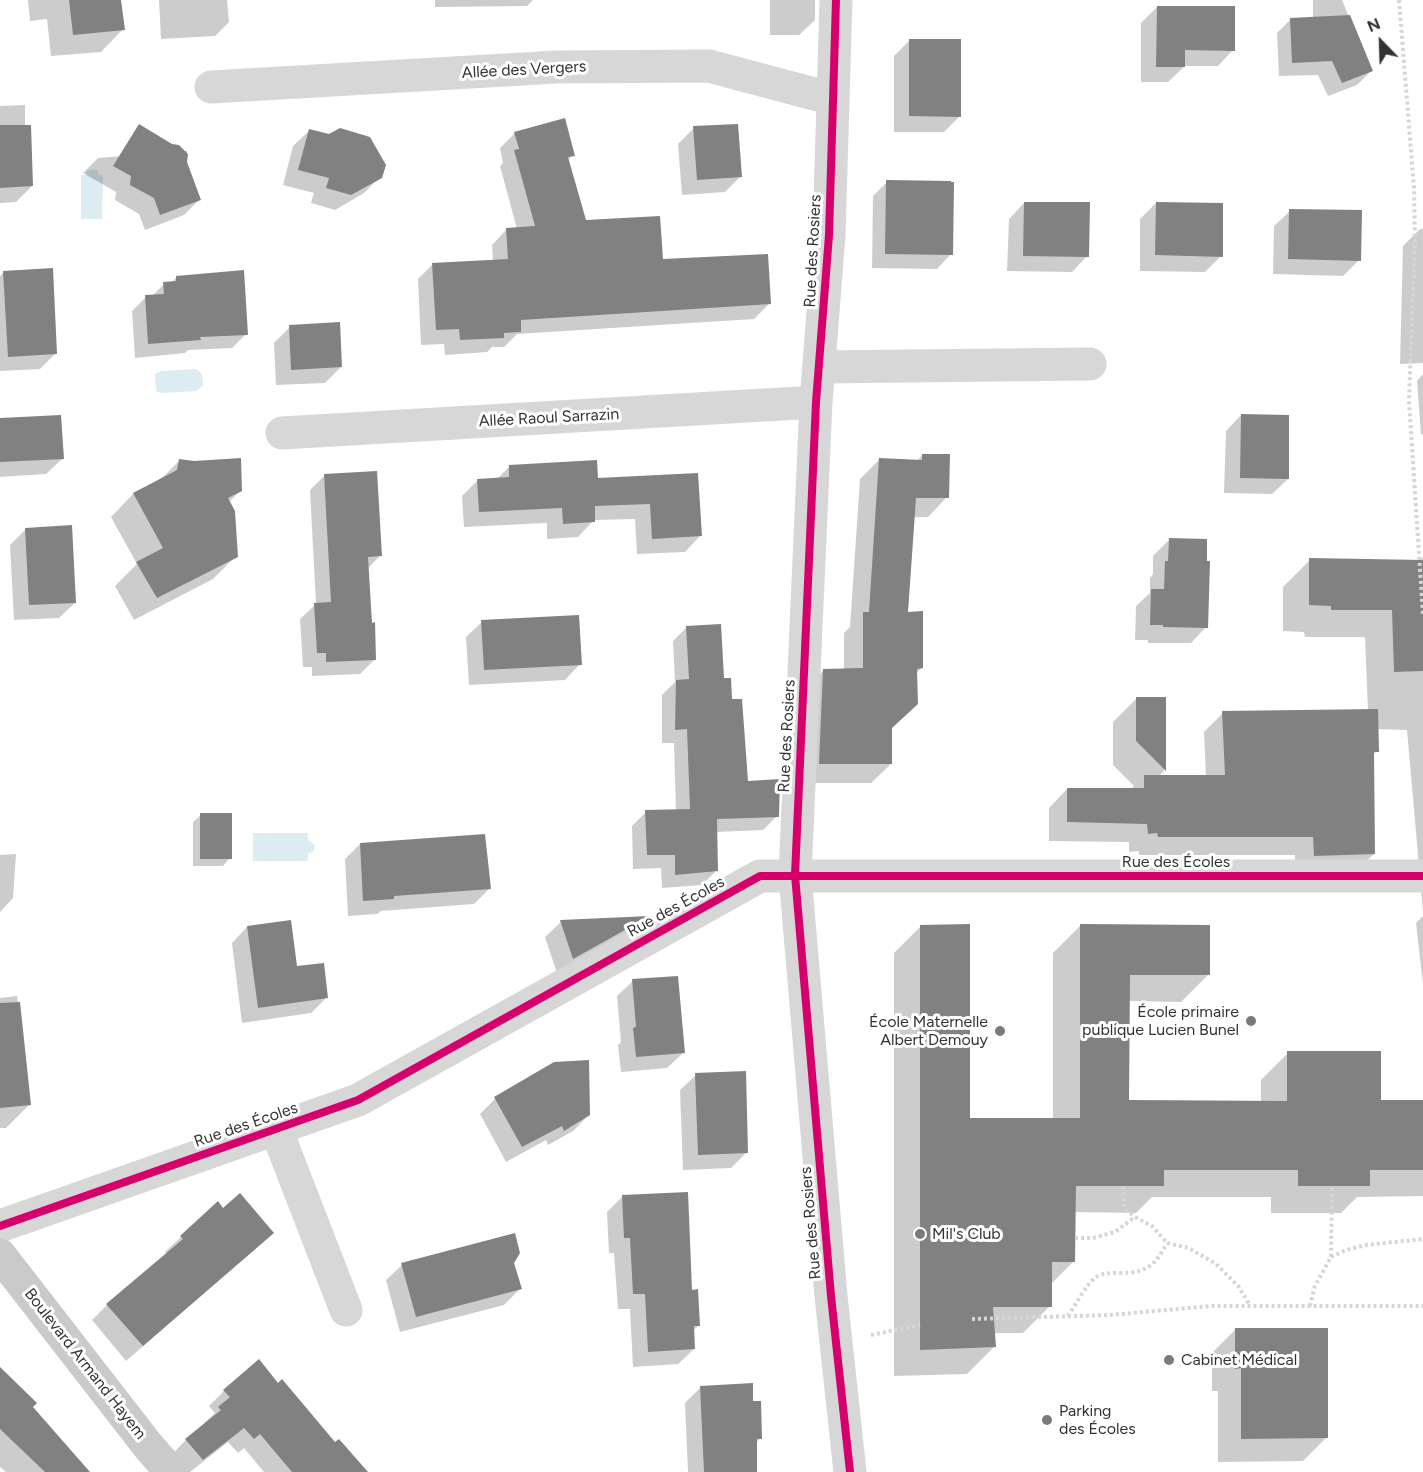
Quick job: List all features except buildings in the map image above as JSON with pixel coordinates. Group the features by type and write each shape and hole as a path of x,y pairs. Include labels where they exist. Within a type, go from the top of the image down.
{"main road":[{"name":"Boulevard Armand Hayem","path":"0,1255 149,1447 171,1472"}],"street":[{"name":"Rue des Rosiers","path":"836,0 829,235 816,402 795,875 836,1343 850,1472"},
{"name":"Allée des Vergers","path":"212,87 557,67 709,66 833,99"},
{"path":"819,367 1090,364"},
{"name":"Allée Raoul Sarrazin","path":"282,433 816,402"},
{"name":"Rue des Écoles","path":"0,1226 358,1100 759,876 1423,876"},
{"path":"276,1129 346,1310"}],"path":[{"path":"1399,0 1414,188 1415,242 1409,401 1423,615"},
{"path":"1123,1186 1124,1208 1152,1226 1167,1243 1189,1248 1216,1263 1239,1287 1250,1306"},
{"path":"1311,1306 1315,1286 1331,1257 1332,1186"},
{"path":"1076,1238 1093,1238 1115,1232 1135,1217"},
{"path":"1331,1257 1366,1245 1423,1239"},
{"path":"1068,1316 1093,1278 1106,1273 1134,1273 1148,1268 1161,1254 1167,1243"},
{"path":"972,1319 1110,1315 1211,1306 1423,1306"},
{"path":"836,1343 920,1325"}],"shaded area":[{"path":"93,169 103,176 102,219 81,219 81,175 86,175 87,171"},
{"path":"196,369 202,374 203,385 197,391 162,393 156,391 155,374 161,371"},
{"path":"253,833 308,833 308,840 315,845 314,851 308,854 308,861 253,861"}],"cycle path":[{"path":"836,0 829,235 816,402 795,875 831,1296 850,1472"},
{"path":"0,1226 358,1100 760,876 1423,876"}],"place":[{"name":"École primaire publique Lucien Bunel","path":"1251,1021"},
{"name":"École Maternelle Albert Demouy","path":"1000,1031"},
{"name":"Mil's Club","path":"920,1234"},
{"name":"Cabinet Médical","path":"1169,1360"},
{"name":"Parking des Écoles","path":"1047,1420"}]}
